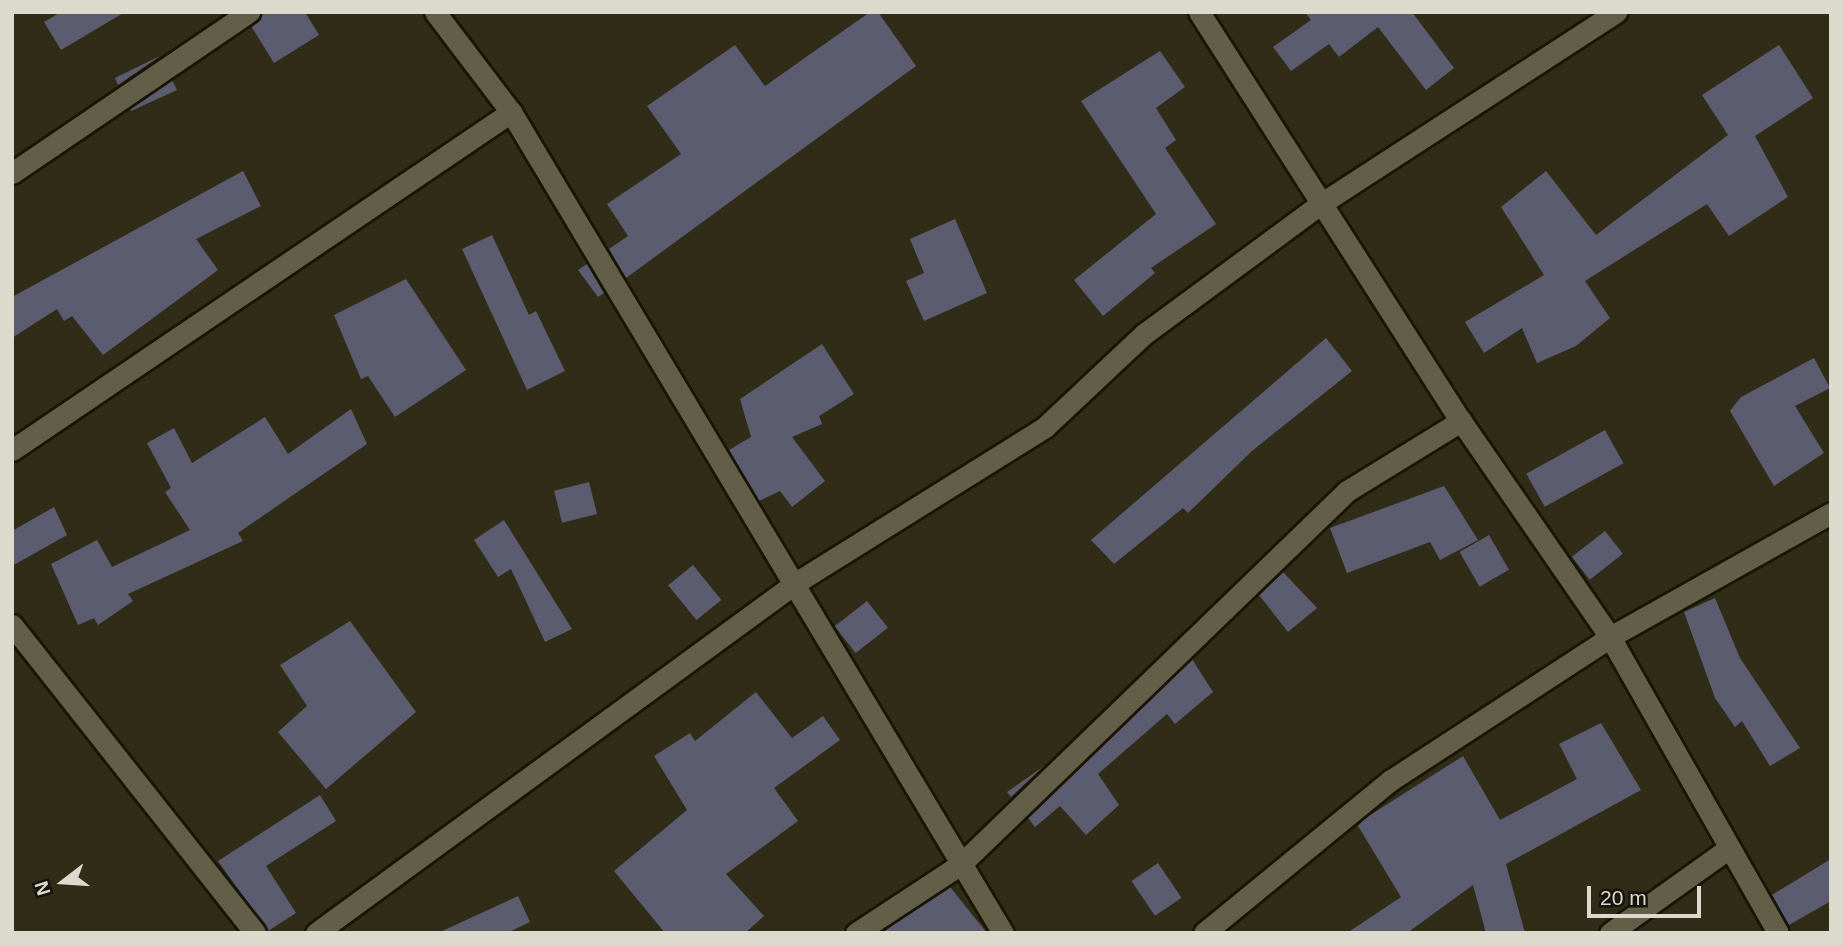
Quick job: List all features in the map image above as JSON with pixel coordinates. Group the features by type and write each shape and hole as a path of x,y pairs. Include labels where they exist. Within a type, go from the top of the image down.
{"street":[{"path":"12,173 249,12"},
{"path":"435,12 510,112 1003,933"},
{"path":"1199,12 1461,421 1610,637 1778,933"},
{"path":"316,933 794,584 1045,427 1144,334 1322,203 1616,12"},
{"path":"12,450 510,112"},
{"path":"856,933 961,864 1348,491 1461,421"},
{"path":"1204,933 1391,780 1610,637 1831,513"},
{"path":"12,625 255,933"},
{"path":"1610,933 1730,848"}],"building":[{"path":"61,12 125,12 61,50 44,22"},
{"path":"262,12 305,12 319,35 274,63 251,26"},
{"path":"870,12 878,12 916,66 626,278 609,249 628,236 607,204 681,154 647,106 735,45 765,86"},
{"path":"1305,12 1412,12 1454,68 1426,90 1378,27 1339,57 1329,44 1291,71 1273,47 1311,20"},
{"path":"1779,45 1813,98 1755,136 1788,197 1729,236 1707,204 1585,281 1610,318 1576,346 1537,363 1522,328 1484,353 1465,322 1544,275 1501,207 1546,171 1596,235 1728,135 1702,95"},
{"path":"1160,51 1185,87 1156,108 1176,140 1165,148 1216,224 1151,268 1155,273 1103,316 1074,280 1156,214 1081,101"},
{"path":"160,56 118,85 115,78"},
{"path":"172,80 177,90 131,111 130,109"},
{"path":"243,171 261,206 196,239 218,270 103,355 72,316 64,321 57,309 12,338 12,297"},
{"path":"955,219 987,293 924,321 906,281 924,273 910,239"},
{"path":"492,235 529,315 536,311 565,371 527,390 462,249"},
{"path":"587,264 604,293 598,297 578,270"},
{"path":"406,279 466,370 395,417 368,376 361,379 334,315"},
{"path":"1326,338 1352,371 1252,451 1188,513 1183,508 1114,564 1091,540"},
{"path":"822,344 854,394 819,416 822,424 792,437 825,481 792,507 780,491 759,501 729,450 751,437 740,399"},
{"path":"1814,358 1830,388 1795,406 1824,453 1774,486 1730,411 1741,397"},
{"path":"351,409 367,444 238,533 243,541 128,594 133,601 98,625 94,618 78,625 51,564 97,540 112,567 190,530 165,492 171,488 147,443 174,428 192,463 265,417 288,454"},
{"path":"1605,430 1623,463 1545,507 1526,474"},
{"path":"589,482 597,514 562,523 554,491"},
{"path":"1444,486 1478,540 1440,560 1430,542 1347,573 1330,528"},
{"path":"54,507 67,535 12,566 12,531"},
{"path":"504,520 572,629 545,642 511,569 498,577 474,540"},
{"path":"1605,531 1623,554 1590,580 1572,557"},
{"path":"1489,535 1509,570 1480,587 1460,552"},
{"path":"693,565 721,600 696,620 668,585"},
{"path":"1283,572 1317,608 1288,632 1259,595"},
{"path":"1715,598 1740,658 1800,748 1770,766 1742,721 1735,727 1715,698 1684,612"},
{"path":"867,601 888,628 856,653 835,626"},
{"path":"350,621 416,712 326,789 278,732 307,706 280,665"},
{"path":"1192,659 1213,692 1175,724 1167,714 1098,774 1119,805 1086,835 1060,806 1035,827 1028,818"},
{"path":"756,692 792,738 823,716 840,740 774,788 798,821 726,874 764,916 745,933 665,933 614,871 687,810 654,756 690,733 695,741"},
{"path":"1601,723 1641,790 1506,864 1525,933 1486,933 1473,885 1407,933 1347,933 1401,897 1358,826 1364,819 1463,756 1500,820 1577,779 1559,744"},
{"path":"1044,766 1011,797 1007,792"},
{"path":"320,795 336,821 266,866 296,913 268,931 218,861"},
{"path":"1831,859 1831,901 1789,925 1772,895"},
{"path":"1158,863 1181,898 1155,916 1131,881"},
{"path":"950,887 987,933 883,933 895,923"},
{"path":"518,896 530,922 507,933 438,933"}]}
